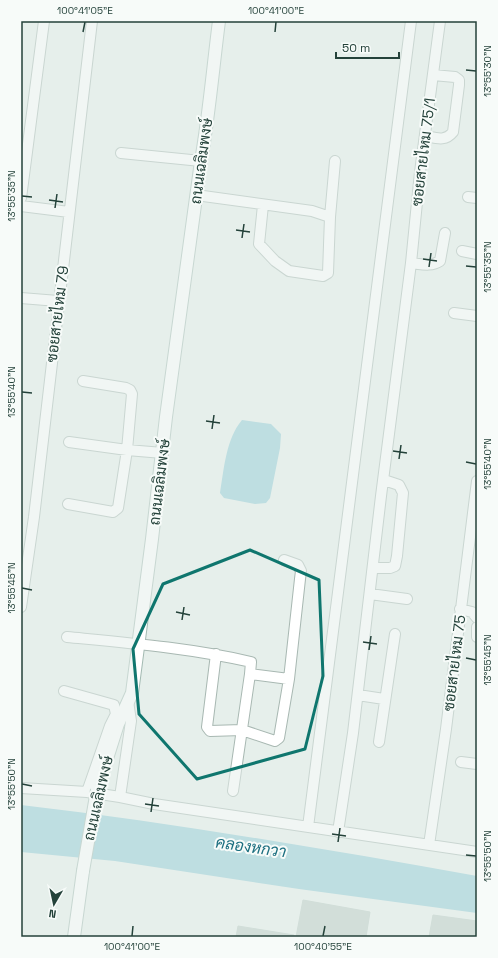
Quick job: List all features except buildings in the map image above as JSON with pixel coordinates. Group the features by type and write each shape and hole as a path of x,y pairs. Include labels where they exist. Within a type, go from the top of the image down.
{"main road":[{"name":"ถนนเฉลิมพงษ์","path":"74,937 92,791 130,697 163,453 166,417 196,195 206,133 213,60 219,21"}],"street":[{"path":"21,198 44,21"},
{"name":"ซอยสายไหม 79","path":"21,608 34,517 58,301 92,21"},
{"path":"308,827 411,21"},
{"name":"ซอยสายไหม 75/1","path":"338,832 358,695 440,21"},
{"path":"425,136 445,138 449,137 453,132 460,85 459,80 455,78 433,75"},
{"path":"121,152 201,161"},
{"path":"263,205 259,244 275,261 289,271 323,276 328,273 330,217 336,161"},
{"path":"196,195 312,212 330,217"},
{"path":"21,206 69,212"},
{"path":"411,263 429,265 440,261 445,233"},
{"path":"462,252 477,254"},
{"path":"21,298 58,301"},
{"path":"454,313 477,316"},
{"path":"68,504 113,512 116,510 118,508 127,450 132,394 130,390 126,388 83,381"},
{"path":"69,442 127,450 163,453"},
{"path":"373,568 390,568 395,566 397,556 403,493 399,485 384,480"},
{"name":"ซอยสายไหม 75","path":"430,846 460,609 474,520 477,481"},
{"path":"216,654 207,728 214,732 242,730 275,741 279,738 289,679 301,571 298,565 284,560"},
{"path":"370,594 407,599"},
{"path":"460,609 472,612 477,618"},
{"path":"477,628 477,637"},
{"path":"379,742 394,634"},
{"path":"67,637 216,654 251,662 233,791"},
{"path":"250,674 289,679"},
{"path":"64,691 114,705 116,714"},
{"path":"358,695 384,699"},
{"path":"92,791 110,726 124,698 130,697 131,721 120,796"},
{"path":"461,762 477,764"},
{"path":"21,788 92,791 154,804 430,846 475,850"}],"highlighted area":[{"path":"250,550 319,580 323,676 305,749 197,779 139,714 133,649 163,584"}],"water":[{"path":"242,420 271,424 281,434 280,448 270,498 266,503 255,504 224,498 220,493 224,464 229,445 232,436"},
{"name":"คลองหกวา","path":"21,805 192,828 477,876 477,913 299,889 115,861 21,852"}]}
